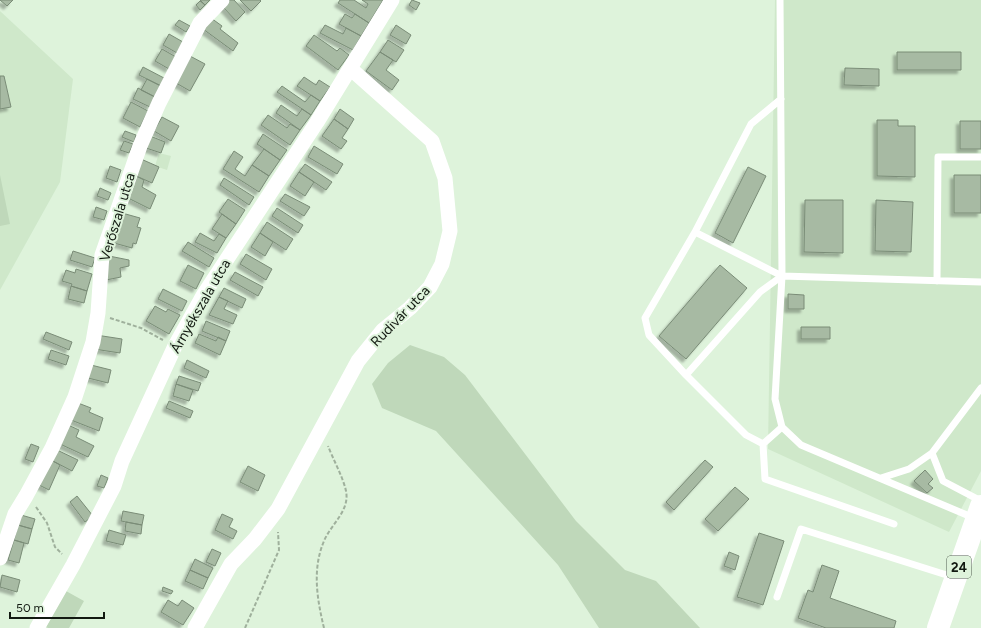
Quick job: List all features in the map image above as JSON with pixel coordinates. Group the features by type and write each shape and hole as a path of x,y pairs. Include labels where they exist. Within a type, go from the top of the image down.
{"main road":[{"name":"24","path":"938,628 979,509"}],"street":[{"name":"Verőszala utca","path":"0,558 14,514 26,496 52,448 75,397 92,342 98,313 102,255 140,146 168,84 200,23 222,0"},
{"name":"Árnyékszala utca","path":"38,628 114,486 125,454 175,346 204,294 350,69 392,0"},
{"name":"Rudivár utca","path":"195,628 231,564 255,539 278,509 358,361 383,330 410,308 430,287 442,264 450,231 445,178 432,140 350,69"}],"lane":[{"path":"780,0 782,276 775,399 782,427 801,446 881,478 979,509"},
{"path":"763,444 746,435 686,375 649,335 645,318 695,232 751,124 781,99"},
{"path":"937,281 938,157 981,157"},
{"path":"695,232 782,276 981,282"},
{"path":"686,375 760,292 782,276"},
{"path":"881,478 909,469 932,453 981,388"},
{"path":"763,444 782,427"},
{"path":"763,444 766,479 894,524"},
{"path":"932,453 943,481 979,509"},
{"path":"777,597 801,530 955,577"}],"path":[{"path":"98,313 141,328 175,346"},
{"path":"321,428 346,492 344,509 324,540 316,571 318,605 324,628"},
{"path":"26,496 47,522 55,547 73,565"},
{"path":"245,628 279,550 278,509"}],"shaded area":[{"path":"775,0 981,0 981,471 949,532 768,449"},
{"path":"0,11 73,79 60,182 0,290"},
{"path":"159,153 171,156 167,170 155,166"},
{"path":"0,175 10,224 0,226"},
{"path":"410,345 444,357 465,375 576,521 625,570 656,581 700,628 599,628 558,565 436,431 382,408 372,384 388,363"},
{"path":"66,591 84,601 69,628 46,627"}],"building":[{"path":"0,0 13,0 7,6"},
{"path":"200,0 210,0 205,5"},
{"path":"230,0 234,0 245,12 236,21 223,7"},
{"path":"240,0 260,0 261,1 251,11"},
{"path":"340,0 354,0 366,8 368,4 362,0 383,0 369,23 338,3"},
{"path":"412,0 420,3 416,10 409,5"},
{"path":"200,1 205,5 200,10 196,5"},
{"path":"345,14 352,18 355,14 369,23 361,36 339,24"},
{"path":"211,18 222,26 220,29 238,43 233,51 203,29"},
{"path":"179,20 190,26 186,32 175,25"},
{"path":"325,25 343,34 346,28 361,36 353,50 320,33"},
{"path":"396,25 411,35 406,44 390,35"},
{"path":"169,34 183,42 177,53 163,45"},
{"path":"314,35 337,51 340,48 349,55 338,70 306,46"},
{"path":"388,40 404,50 396,62 380,52"},
{"path":"162,49 176,57 169,69 155,61"},
{"path":"380,52 393,60 386,70 399,80 392,90 366,71"},
{"path":"897,52 961,52 961,70 897,70"},
{"path":"190,56 205,64 190,91 176,83"},
{"path":"143,67 164,78 161,86 139,75"},
{"path":"845,68 879,69 879,86 844,85"},
{"path":"0,76 4,76 11,107 0,109"},
{"path":"304,77 316,85 319,80 330,87 320,101 297,86"},
{"path":"147,79 161,86 155,97 141,90"},
{"path":"282,86 305,102 311,95 320,101 311,115 277,92"},
{"path":"138,88 155,97 150,107 133,99"},
{"path":"131,102 148,111 140,127 123,118"},
{"path":"281,105 297,116 302,109 311,115 300,130 276,113"},
{"path":"340,109 354,119 348,129 334,119"},
{"path":"268,115 287,128 290,124 300,130 290,145 261,125"},
{"path":"162,117 179,126 171,141 154,131"},
{"path":"334,119 348,129 342,138 347,141 341,149 322,136"},
{"path":"877,120 898,120 898,126 915,126 915,177 877,176"},
{"path":"960,121 981,121 981,149 960,149"},
{"path":"125,131 136,135 134,142 122,137"},
{"path":"263,134 287,150 280,160 257,144"},
{"path":"150,136 165,142 161,153 146,148"},
{"path":"124,141 133,144 129,153 120,150"},
{"path":"314,146 343,164 337,174 308,157"},
{"path":"264,149 280,160 269,176 252,165"},
{"path":"234,151 243,157 235,169 245,176 252,165 269,176 259,192 223,169"},
{"path":"141,159 159,167 152,183 134,175"},
{"path":"305,164 332,182 326,190 299,172"},
{"path":"110,166 121,170 117,182 106,178"},
{"path":"748,167 766,176 733,243 715,233"},
{"path":"299,172 314,182 305,196 290,186"},
{"path":"134,175 144,180 142,187 156,195 150,209 126,197"},
{"path":"954,175 981,175 981,213 954,213"},
{"path":"224,178 254,197 249,205 220,185"},
{"path":"100,188 111,193 108,200 97,196"},
{"path":"285,194 310,207 304,216 280,201"},
{"path":"228,199 245,210 236,224 219,212"},
{"path":"805,200 843,200 843,253 804,252"},
{"path":"876,200 913,202 911,252 875,251"},
{"path":"96,207 107,211 104,220 93,217"},
{"path":"277,208 303,225 298,233 272,216"},
{"path":"122,213 140,218 137,227 141,228 136,244 133,243 132,248 114,243"},
{"path":"222,214 236,224 226,238 212,229"},
{"path":"267,222 293,239 286,250 260,233"},
{"path":"200,233 214,241 219,234 226,238 217,253 195,242"},
{"path":"260,233 273,242 265,256 251,247"},
{"path":"188,242 214,258 209,267 182,251"},
{"path":"73,251 95,258 92,267 70,260"},
{"path":"246,254 272,269 266,280 240,264"},
{"path":"109,256 129,260 129,266 120,268 121,277 106,280"},
{"path":"188,265 204,273 196,289 180,281"},
{"path":"720,265 747,288 686,359 659,336"},
{"path":"76,269 92,274 87,291 71,286 72,284 62,281 66,270 75,273"},
{"path":"235,272 263,287 258,296 230,280"},
{"path":"71,286 87,291 84,303 68,299"},
{"path":"224,288 246,299 242,308 219,297"},
{"path":"163,289 187,301 182,311 158,299"},
{"path":"788,294 804,295 804,309 788,309"},
{"path":"219,297 228,301 224,309 237,315 233,324 209,315"},
{"path":"155,306 166,312 168,309 180,315 169,334 146,321"},
{"path":"206,321 230,331 226,341 202,331"},
{"path":"801,327 830,327 830,339 801,339"},
{"path":"46,332 72,342 69,350 43,339"},
{"path":"199,334 216,341 218,337 226,341 220,355 195,343"},
{"path":"96,335 122,339 120,353 94,349"},
{"path":"51,350 69,356 66,365 48,359"},
{"path":"187,360 209,371 206,378 184,368"},
{"path":"91,365 111,370 108,383 88,378"},
{"path":"179,376 201,383 198,391 176,384"},
{"path":"176,384 193,390 189,401 173,396"},
{"path":"169,401 193,411 190,418 166,408"},
{"path":"78,403 91,408 89,412 103,418 99,431 71,420"},
{"path":"68,425 79,430 76,437 94,446 88,457 60,444"},
{"path":"31,444 39,447 33,462 25,459"},
{"path":"57,450 78,460 72,471 51,460"},
{"path":"51,460 60,465 49,490 39,485"},
{"path":"705,460 713,467 674,510 666,502"},
{"path":"248,466 265,475 258,491 240,482"},
{"path":"925,470 933,479 928,484 933,488 927,493 914,481"},
{"path":"101,475 108,478 104,488 97,486"},
{"path":"735,487 749,499 718,531 705,519"},
{"path":"77,496 93,516 85,522 70,502"},
{"path":"123,511 144,515 142,525 121,521"},
{"path":"222,514 233,519 229,527 237,531 233,539 215,530"},
{"path":"21,515 35,519 32,529 18,525"},
{"path":"126,522 142,525 141,534 125,531"},
{"path":"18,525 32,529 28,544 14,540"},
{"path":"109,530 126,535 123,545 106,541"},
{"path":"759,533 784,541 763,605 737,597"},
{"path":"14,540 24,543 19,563 8,560"},
{"path":"212,549 221,553 215,566 206,562"},
{"path":"729,552 739,556 735,570 724,566"},
{"path":"195,559 213,568 208,578 190,570"},
{"path":"822,565 839,571 830,598 896,621 894,628 826,628 798,618 808,590 813,592"},
{"path":"190,570 208,578 203,589 185,581"},
{"path":"2,575 20,580 17,592 0,587"},
{"path":"163,587 173,591 171,594 162,591"},
{"path":"168,600 178,606 182,600 194,608 183,625 161,612"}]}
